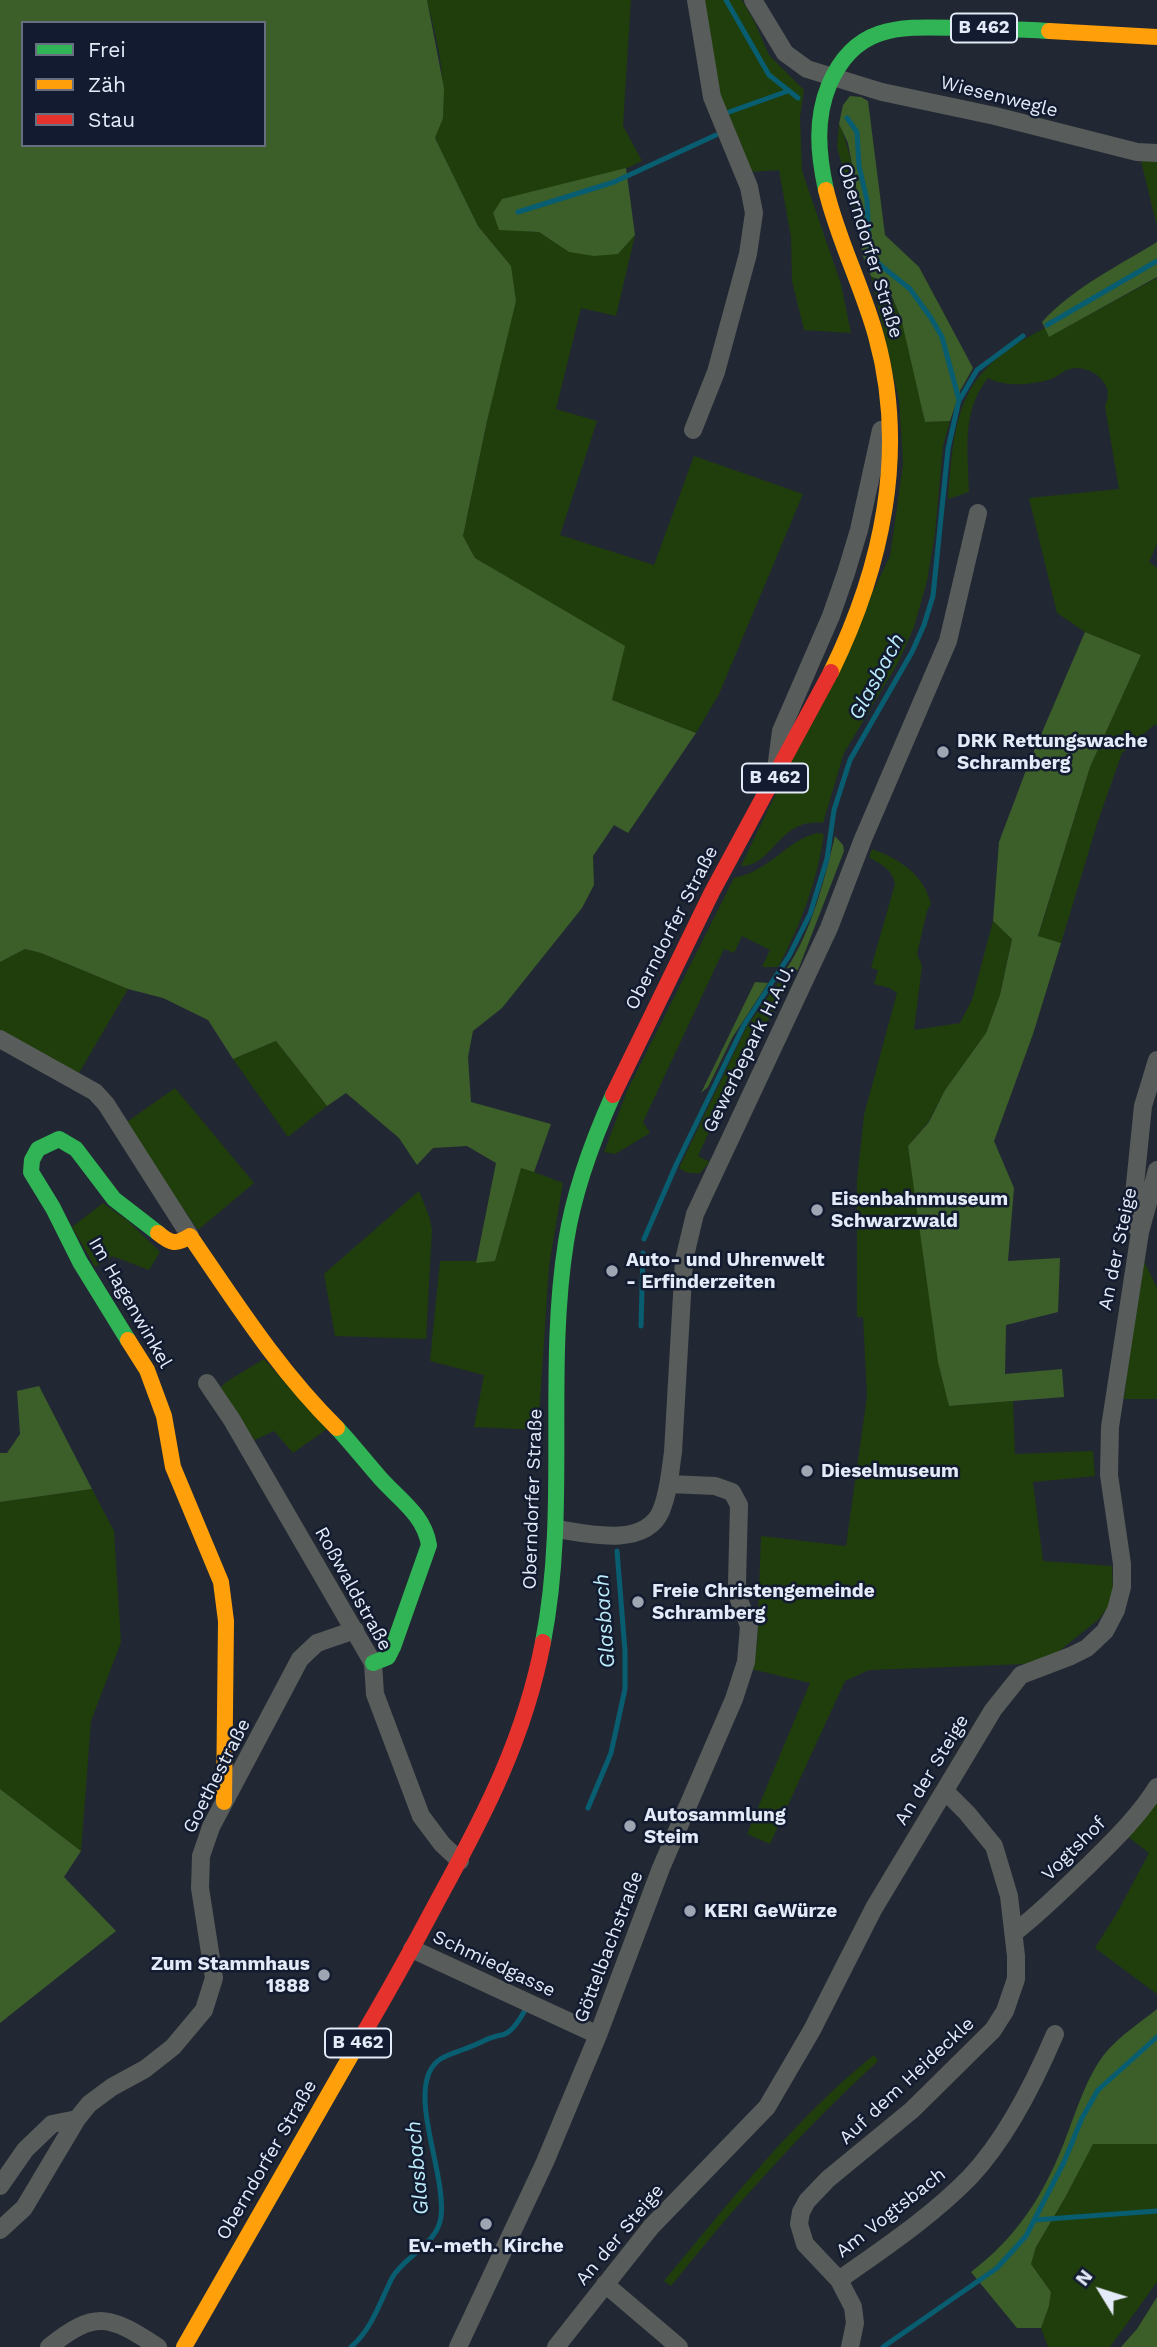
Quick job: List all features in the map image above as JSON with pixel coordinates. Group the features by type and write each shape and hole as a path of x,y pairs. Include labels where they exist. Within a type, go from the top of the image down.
{"main road":[{"name":"Oberndorfer Straße","path":"184,2347 412,1949 491,1799 520,1732 549,1613 557,1529 560,1299 573,1205 580,1176 642,1033 723,871 776,777 853,629 870,584 883,527 887,471 887,406 876,334 828,197 819,155 819,121 831,77 847,54 860,43 883,32 904,27 1010,28 1157,37"},
{"name":"Im Hagenwinkel","path":"190,1236 179,1243 170,1243 145,1226 114,1199 76,1149 66,1142 59,1139 47,1143 38,1150 32,1160 31,1172 53,1208 80,1262 147,1370 164,1416 173,1467 221,1582 226,1621 225,1802"},
{"path":"190,1236 304,1395 349,1440 425,1528 429,1545 393,1647 388,1657 373,1663"}],"street":[{"path":"693,430 716,372 748,254 754,213 749,187 712,97 696,0"},
{"name":"Wiesenwegle","path":"753,0 785,52 807,69 882,92 995,116 1137,152 1157,153"},
{"name":"Oberndorfer Straße","path":"776,777 781,731 831,616 859,530 887,406"},
{"name":"Gewerbepark H.A.U.","path":"557,1529 624,1536 639,1531 655,1520 660,1512 669,1484 677,1405 684,1259 695,1214 830,928 873,814 948,640 978,513"},
{"path":"0,1040 95,1092 106,1104 190,1236"},
{"path":"1140,1232 1132,1214 1139,1139 1143,1106 1157,1060"},
{"name":"An der Steige","path":"556,2347 651,2227 766,2107 812,2030 874,1908 1008,1688 1021,1675 1087,1648 1105,1631 1116,1610 1122,1587 1122,1564 1109,1475 1110,1427 1140,1232 1157,1170"},
{"name":"Roßwaldstraße","path":"207,1383 232,1420 373,1663 375,1694 421,1816 442,1844 460,1861"},
{"name":"Göttelbachstraße","path":"458,2347 545,2162 661,1868 734,1699 746,1662 749,1626 739,1600 737,1583 739,1504 732,1492 715,1486 669,1484"},
{"name":"Goethestraße","path":"0,2230 24,2208 77,2119 89,2104 112,2087 145,2069 173,2047 204,2010 214,1978 200,1888 201,1856 211,1827 300,1659 317,1643 355,1630"},
{"name":"Vogtshof","path":"1014,1933 1059,1894 1113,1840 1144,1808 1157,1787"},
{"name":"Auf dem Heideckle","path":"850,2347 855,2323 853,2307 839,2280 805,2244 799,2224 807,2201 828,2179 912,2110 993,2030 1005,2011 1016,1979 1009,1896 994,1846 945,1791"},
{"name":"Schmiedgasse","path":"412,1949 597,2035"},
{"name":"Am Vogtsbach","path":"839,2280 926,2218 971,2176 992,2150 1038,2074 1055,2034"},
{"path":"0,2186 25,2150 52,2124 77,2119"},
{"path":"605,2284 679,2347"},
{"path":"49,2347 69,2331 92,2320 107,2320 125,2327 158,2347"}],"green space":[{"path":"0,0 427,0 444,88 443,118 435,138 478,226 511,266 516,301 463,536 475,558 625,646 612,700 696,733 628,833 614,825 593,856 594,885 582,908 502,1008 473,1031 468,1057 471,1102 551,1124 534,1172 521,1168 495,1261 476,1263 496,1163 467,1146 433,1148 417,1165 399,1138 346,1093 327,1106 276,1041 233,1059 208,1020 163,998 128,989 25,949 0,962"},
{"path":"427,0 631,0 623,126 642,161 499,229 539,232 569,251 618,254 635,235 616,316 581,308 556,409 597,421 560,535 654,565 694,456 803,494 719,694 696,733 612,700 498,572 475,558 463,536 487,421 511,266 478,226 435,138 440,121 443,86 439,52"},
{"path":"702,0 742,0 769,55 804,90 800,117 802,171 841,284 851,333 804,330 792,281 791,237 779,170 749,172 717,96"},
{"path":"850,96 868,101 885,235 919,267 973,368 960,391 950,421 925,422 901,318 890,292 871,276 863,256 860,239 861,213 848,143 839,124 843,105"},
{"path":"839,124 856,181 860,239 850,195 854,194 852,185 848,185 837,147"},
{"path":"1141,161 1157,161 1157,226"},
{"path":"626,168 635,235 618,254 594,256 569,252 539,232 499,230 493,213 502,199"},
{"path":"1157,242 1157,277 1049,337 1042,322 1054,310 1096,278"},
{"path":"871,276 894,301 902,321 909,342 925,422 950,421 943,446 935,533 927,581 914,627 899,661 844,753 823,823 808,823 796,827 761,859 741,866 890,556 903,464 899,400"},
{"path":"1157,278 1157,544 1149,562 1157,568 1157,725 1122,753 1061,943 1038,937 1090,767 1141,655 1085,632 1057,613 1029,498 1119,489 1105,406 1108,399 1106,386 1092,372 1078,368 1069,369 1052,379 1025,384 1002,383 988,378 973,404 970,418 967,447 969,492 948,499 954,440 967,396 979,377 995,360 1045,328 1050,336"},
{"path":"1085,632 1141,655 1090,767 1038,936 1061,943 1033,1034 994,1141 1014,1188 1008,1261 1060,1258 1058,1312 1006,1325 1005,1374 1062,1369 1064,1397 949,1406 938,1362 908,1146 929,1122 945,1090 986,1033 1000,995 1012,939 993,921 999,842 1028,765"},
{"path":"817,833 824,834 812,886 801,919 778,967 762,967 770,950 742,936 734,953 724,949 643,1122 650,1133 615,1154 604,1152 627,1091 734,878 758,869 795,843"},
{"path":"835,836 843,845 844,851 798,970 787,968 810,922"},
{"path":"872,849 901,863 917,876 931,904 917,954 922,966 914,1030 960,1023 972,1000 993,921 1012,938 1000,995 986,1033 945,1090 929,1121 908,1146 949,1406 1013,1401 1015,1454 1093,1451 1095,1476 1033,1482 1043,1561 1112,1566 1113,1591 1110,1604 1099,1619 1058,1652 1025,1664 869,1670 845,1681 770,1844 747,1834 810,1683 751,1669 757,1644 761,1536 846,1546 867,1396 863,1317 857,1317 857,1181 864,1115 897,993 890,988 874,984 878,970 871,968 895,884 889,871 869,857"},
{"path":"25,949 128,989 79,1073 0,1033 0,962"},
{"path":"755,982 768,983 732,1038 708,1087 701,1093"},
{"path":"778,983 787,984 767,1023 760,1020 698,1156 710,1162 700,1173 684,1171 679,1168 747,1026"},
{"path":"276,1041 327,1106 288,1137 233,1059"},
{"path":"175,1088 254,1183 198,1230 124,1124"},
{"path":"521,1167 563,1183 549,1266 538,1430 474,1427 484,1375 430,1361 440,1261 495,1261"},
{"path":"419,1191 432,1230 426,1339 335,1336 324,1274"},
{"path":"103,1203 127,1220 160,1252 149,1270 112,1256 95,1267 72,1227"},
{"path":"1141,1255 1157,1288 1157,1399 1124,1399"},
{"path":"264,1359 327,1429 293,1453 274,1431 255,1440 216,1392 226,1382"},
{"path":"39,1386 92,1489 0,1502 0,1453 7,1453 20,1434 17,1391"},
{"path":"92,1489 114,1531 121,1642 91,1721 81,1851 0,1789 0,1502"},
{"path":"0,1789 81,1851 64,1877 116,1931 0,2023"},
{"path":"1157,1800 1157,1994 1095,1948 1149,1853 1127,1836"},
{"path":"1157,2009 1157,2144 1093,2144 1036,2247 1031,2264 1051,2292 1041,2328 1017,2328 971,2272 1002,2245 1037,2198 1056,2162 1082,2095 1100,2060 1118,2040"},
{"path":"874,2055 878,2061 770,2169 671,2286 664,2281 790,2133 845,2079"},
{"path":"1093,2143 1157,2144 1157,2282 1110,2347 1048,2347 1041,2328 1051,2292 1031,2264 1036,2247"},
{"path":"1157,2297 1157,2347 1121,2347 1137,2329"}],"waterway":[{"name":"Glasbach","path":"726,0 769,75 798,98"},
{"path":"729,112 788,91"},
{"name":"Glasbach","path":"644,1239 676,1165 744,1025 789,956 810,914 827,859 834,810 850,760 912,652 933,596 948,449 959,400 942,337 931,318 910,289 874,257 869,243 867,200 859,166 857,132 847,118"},
{"path":"518,212 614,182 716,135"},
{"path":"1047,325 1157,261"},
{"path":"960,399 977,370 1023,336"},
{"name":"Glasbach","path":"641,1326 643,1253"},
{"name":"Glasbach","path":"588,1808 611,1753 625,1689 625,1651 617,1551"},
{"name":"Glasbach","path":"351,2347 370,2324 397,2270 427,2243 441,2217 439,2183 425,2105 425,2088 432,2067 447,2055 507,2033 524,2012"},
{"path":"883,2347 997,2268 1026,2236 1098,2090 1157,2037"},
{"path":"1034,2220 1157,2211"}],"traffic: fast":[{"path":"826,190 820,150 821,111 829,85 840,64 853,49 884,32 921,27 1049,31"},
{"path":"543,1642 555,1542 557,1342 566,1242 585,1167 613,1095"},
{"path":"128,1340 80,1262 53,1208 31,1172 32,1160 38,1149 59,1139 76,1149 114,1199 158,1233"},
{"path":"337,1428 417,1516 429,1545 393,1647 388,1657 373,1663"}],"traffic: slow":[{"path":"1049,31 1157,37"},
{"path":"826,190 876,336 890,422 885,508 876,550 864,592 831,672"},
{"path":"158,1233 174,1242 190,1236 277,1360 337,1428"},
{"path":"128,1340 147,1370 164,1416 173,1467 221,1582 226,1621 224,1802"},
{"path":"184,2347 358,2043"}],"traffic: jam":[{"path":"613,1095 712,892 831,672"},
{"path":"358,2043 456,1867 502,1774 526,1710 543,1642"}],"place":[{"name":"DRK Rettungswache Schramberg","path":"943,752"},
{"name":"Eisenbahnmuseum Schwarzwald","path":"817,1210"},
{"name":"Auto- und Uhrenwelt - Erfinderzeiten","path":"612,1271"},
{"name":"Dieselmuseum","path":"807,1471"},
{"name":"Freie Christengemeinde Schramberg","path":"638,1602"},
{"name":"Autosammlung Steim","path":"630,1826"},
{"name":"KERI GeWürze","path":"690,1911"},
{"name":"Zum Stammhaus 1888","path":"324,1975"},
{"name":"Ev.-meth. Kirche","path":"486,2224"}]}
